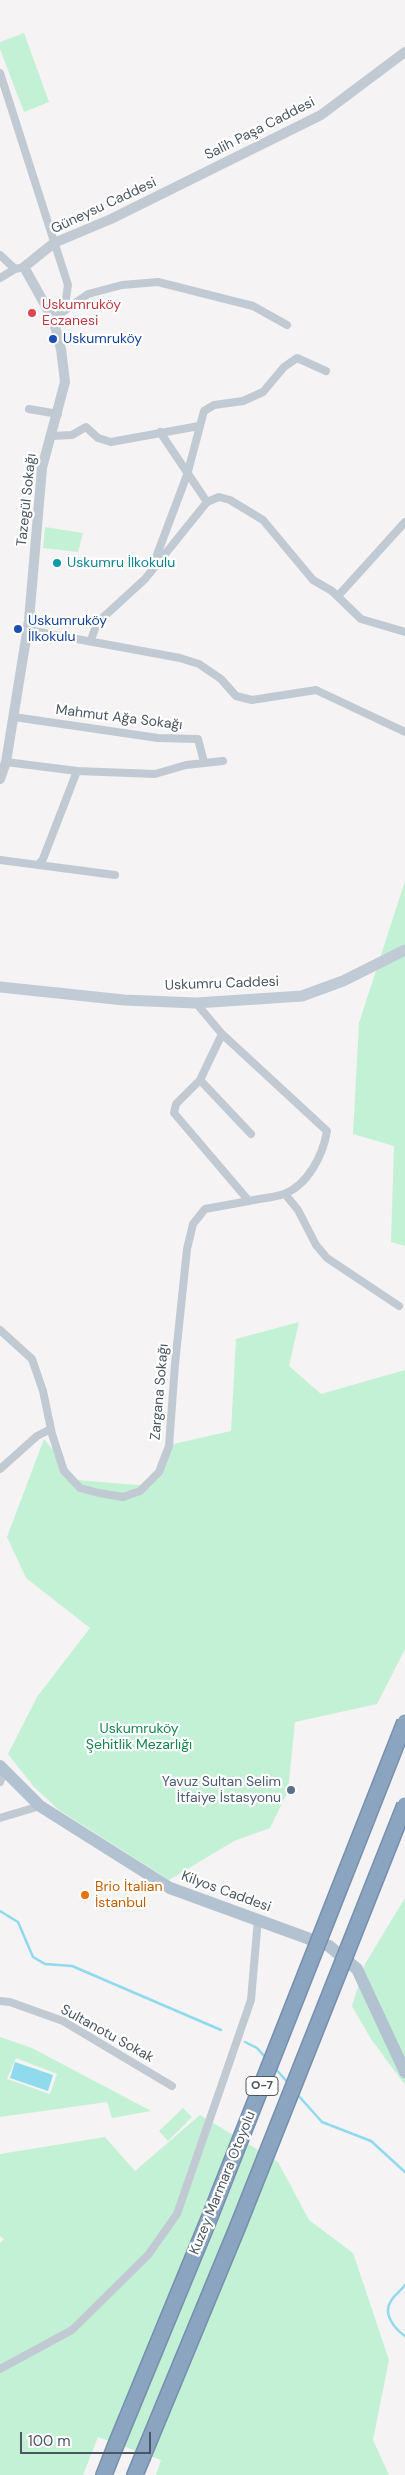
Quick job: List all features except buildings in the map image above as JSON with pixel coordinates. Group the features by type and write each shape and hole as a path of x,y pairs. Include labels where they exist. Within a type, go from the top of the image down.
{"highway":[{"name":"Kuzey Marmara Otoyolu","path":"104,2475 212,2210 405,1722"},
{"name":"O-7","path":"135,2475 241,2217 405,1805"}],"main road":[{"name":"Uskumru Caddesi","path":"0,987 114,999 196,1003 302,996 343,981 405,950"},
{"name":"Kilyos Caddesi","path":"1,1773 40,1806 170,1888 329,1946 357,1968 405,2072"}],"street":[{"name":"Salih Paşa Caddesi","path":"198,176 321,115 405,52"},
{"path":"0,73 68,285 64,311"},
{"name":"Güneysu Caddesi","path":"20,268 54,243 111,219 198,176"},
{"name":"Tazegül Sokağı","path":"0,255 20,268 53,318 61,349 65,382 58,414 42,468 28,630 14,718"},
{"path":"0,278 20,268"},
{"path":"53,318 88,294 122,285 158,282 252,306 287,325"},
{"path":"149,575 187,475 204,411 214,405 243,401 263,392 284,367 297,358 326,371"},
{"path":"29,409 58,414"},
{"path":"50,436 72,435 86,427 98,438 111,442 199,426"},
{"path":"160,432 187,475 207,502"},
{"path":"91,640 97,623 149,575 207,502 219,497 230,500 263,520 314,580 338,596 361,619 375,625 405,632"},
{"path":"338,596 405,522"},
{"path":"28,630 91,640 180,658 199,664 221,679 236,696 252,700 316,690 405,732"},
{"path":"0,778 6,762 14,718"},
{"name":"Mahmut Ağa Sokağı","path":"14,718 158,738 198,739 204,762"},
{"path":"6,762 77,771 155,774 204,762 223,760"},
{"path":"38,865 43,859 77,771"},
{"path":"0,860 115,875"},
{"path":"196,1003 222,1034 327,1131 324,1148 306,1177 285,1194 298,1210 316,1246 327,1258 399,1306"},
{"path":"222,1034 200,1080 176,1104 174,1114 248,1200"},
{"path":"200,1080 251,1134"},
{"name":"Zargana Sokağı","path":"0,1330 32,1359 44,1391 51,1429 64,1471 80,1488 123,1496 140,1491 159,1472 169,1446 187,1249 193,1224 205,1209 285,1194"},
{"path":"0,1469 37,1436 51,1429"},
{"path":"0,1818 40,1806"},
{"path":"0,2369 72,2330 148,2256 177,2214 251,2000 258,1919"},
{"name":"Sultanotu Sokak","path":"0,2001 10,2002 62,2022 172,2086"}],"green space":[{"path":"24,33 49,102 24,112 0,49 0,42"},
{"path":"45,527 83,533 78,552 43,548"},
{"path":"405,881 405,1246 391,1242 394,1146 353,1134 359,1023"},
{"name":"Uskumruköy Şehitlik Mezarlığı","path":"299,1322 289,1366 321,1394 405,1370 405,1649 377,1704 295,1722 288,1791 270,1828 234,1841 169,1880 59,1810 34,1787 8,1754 37,1697 90,1628 26,1578 7,1537 44,1439 77,1480 149,1486 169,1445 231,1431 236,1339"},
{"path":"405,1898 405,2085 371,2039 352,2006 365,1964"},
{"path":"0,2037 32,2048 151,2111 112,2118 107,2102 0,2117","holes":["16,2058 57,2074 50,2094 7,2079"]},
{"path":"183,2108 192,2117 168,2141 159,2131"},
{"path":"200,2115 278,2162 309,2220 353,2253 389,2360 373,2440 389,2475 156,2475 161,2460 98,2437 83,2475 0,2475 0,2243 4,2239 0,2236 0,2154 105,2137 135,2171"}],"water":[{"path":"15,2062 53,2075 48,2091 10,2078"}],"waterway":[{"path":"0,1911 18,1922 33,1957 45,1964 72,1966 221,2030"},
{"path":"245,2042 257,2048 266,2058"},
{"path":"274,2067 289,2084"},
{"path":"297,2094 322,2122 371,2141 405,2172"},
{"path":"405,2285 392,2299 388,2311 391,2321 405,2336"}],"place":[{"name":"Uskumruköy Eczanesi","path":"32,313"},
{"name":"Uskumruköy","path":"53,339"},
{"name":"Uskumru İlkokulu","path":"57,563"},
{"name":"Uskumruköy İlkokulu","path":"18,629"},
{"name":"Yavuz Sultan Selim İtfaiye İstasyonu","path":"291,1790"},
{"name":"Brio İtalian İstanbul","path":"85,1895"}]}
